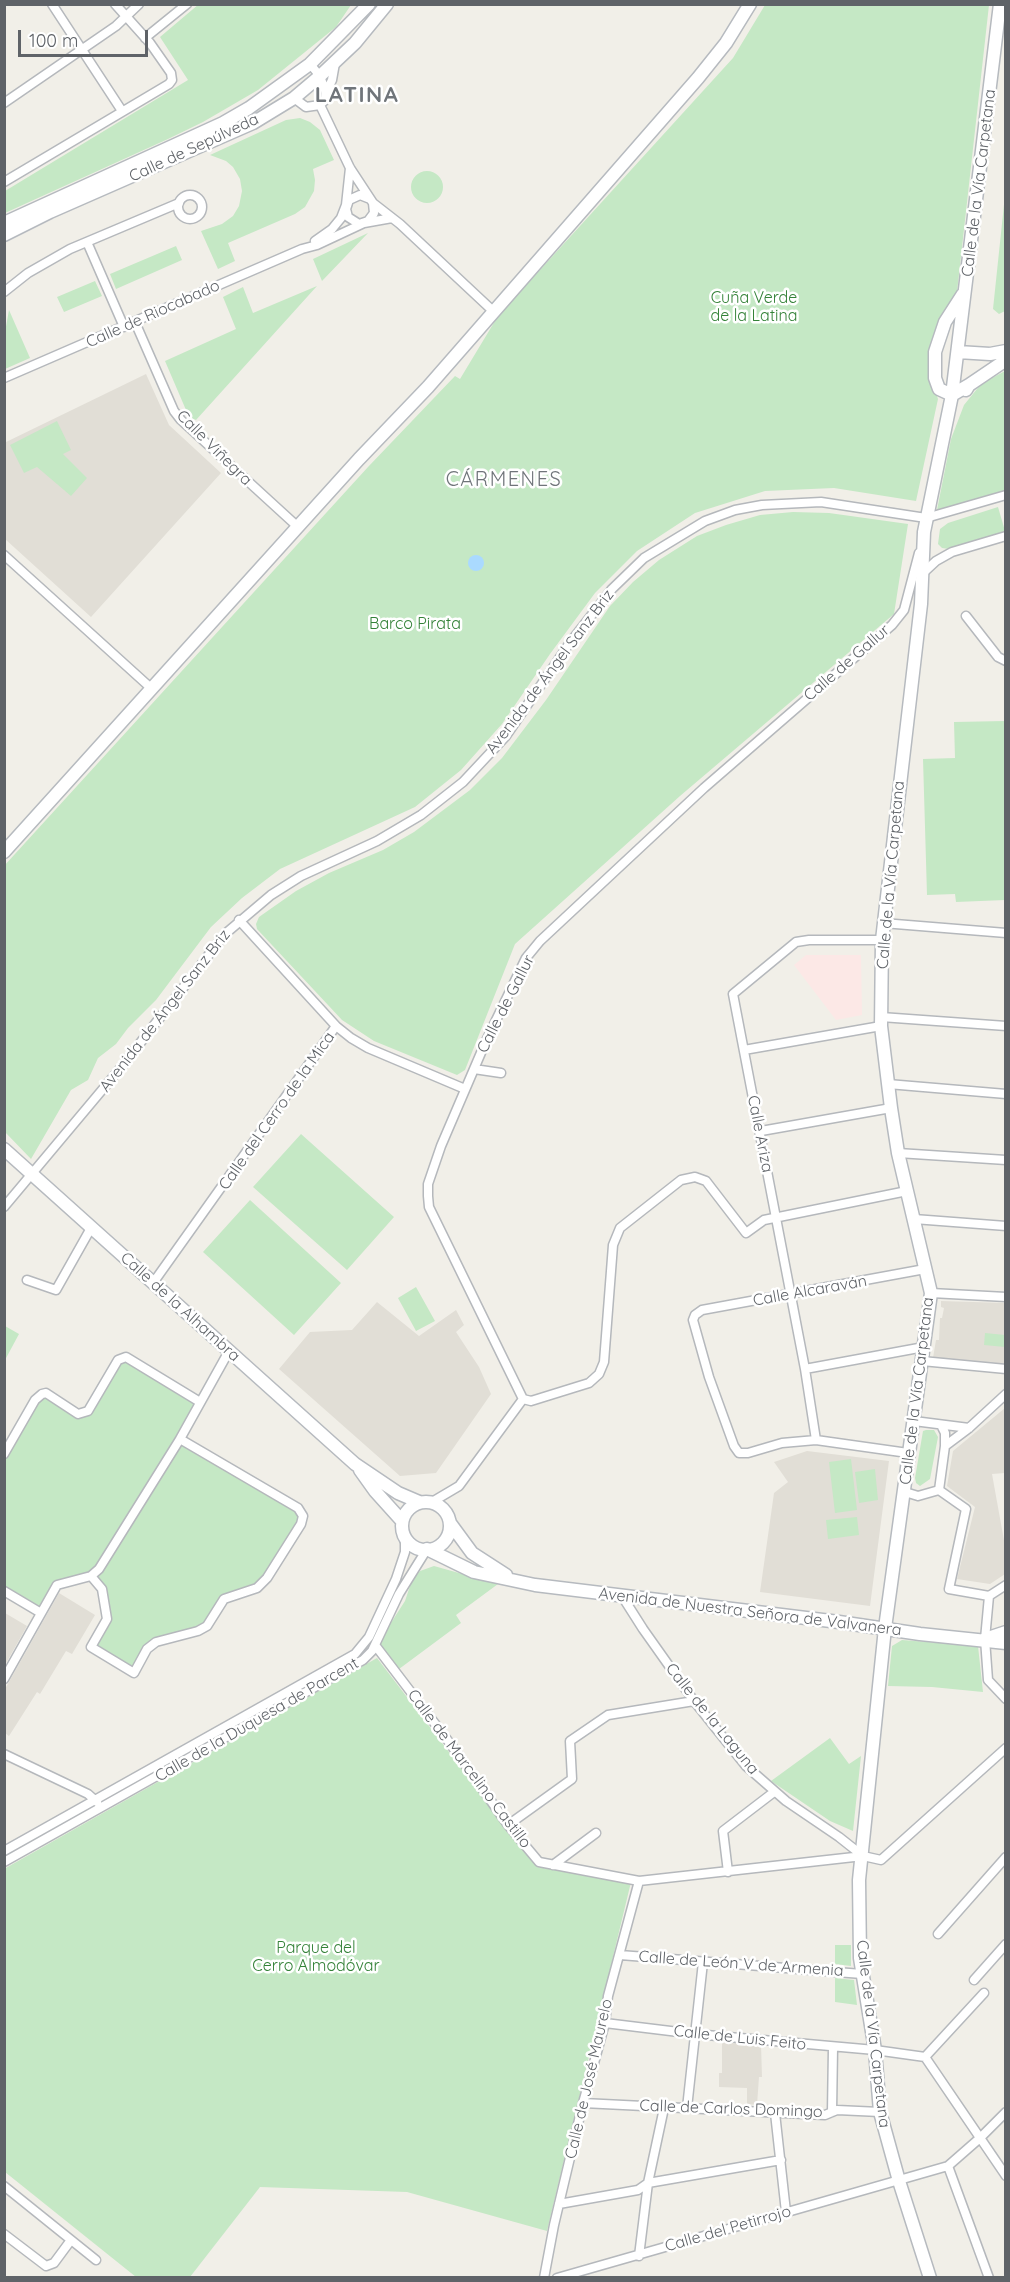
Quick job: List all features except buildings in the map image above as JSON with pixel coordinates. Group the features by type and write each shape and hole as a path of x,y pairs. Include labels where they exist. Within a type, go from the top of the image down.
{"street":[{"path":"52,4 122,111"},
{"path":"4,182 170,84 171,73 145,38 115,4"},
{"path":"4,103 116,26 139,4"},
{"path":"145,38 187,4"},
{"name":"Calle de Sepúlveda","path":"4,224 223,123 249,108 310,64 369,4"},
{"name":"Calle de Sepúlveda","path":"4,235 50,212 232,134 294,98 355,43 387,4"},
{"path":"4,852 428,387 698,78 726,44 750,4"},
{"name":"Calle de la Vía Carpetana","path":"930,2277 879,2112 875,2050 862,1974 859,1880 885,1628 931,1293 898,1153 891,1108 881,1021 882,940 921,604 924,532 952,395 1000,4"},
{"path":"310,64 309,73 290,89 294,98 306,107 320,105 325,100 332,80 334,63"},
{"path":"310,64 320,75 326,93"},
{"path":"320,105 350,168 372,201 374,213 368,221 355,223 348,217 346,205 354,196 360,195 372,201 400,224 493,311"},
{"name":"Calle de Riocabado","path":"302,249 332,230 341,218 346,205 350,168"},
{"path":"4,292 35,268 87,242 179,203"},
{"name":"Calle de Riocabado","path":"4,378 364,223 392,218"},
{"path":"87,242 123,327"},
{"name":"Calle de la Vía Carpetana","path":"952,395 939,389 935,378 935,352 945,322 965,291"},
{"name":"Calle Viñegra","path":"135,322 174,411 181,420 298,527"},
{"path":"958,352 990,354 1005,351"},
{"path":"952,395 1005,360"},
{"path":"949,412 969,385"},
{"path":"926,518 1005,496"},
{"name":"Avenida de Ángel Sanz Briz","path":"4,1207 123,1065 209,952 239,920 271,894 301,876 377,840 421,815 463,782 506,736 569,644 612,589 644,558 705,521 735,510 794,502 821,502 926,518"},
{"name":"Calle de Gallur","path":"523,1399 429,1207 428,1184 441,1146 474,1069 526,958 540,940 704,788 899,617 909,596 924,532"},
{"path":"922,574 952,552 1005,536"},
{"path":"4,555 152,688"},
{"path":"966,616 998,657 1005,661"},
{"path":"239,920 336,1026"},
{"path":"883,923 1005,933"},
{"name":"Calle Ariza","path":"816,1440 761,1131 733,994 796,942 882,940"},
{"path":"744,1050 881,1021 1005,1025"},
{"name":"Calle del Cerro de la Mica","path":"153,1283 336,1026 368,1048 465,1089"},
{"path":"474,1069 501,1073"},
{"path":"888,1084 1005,1094"},
{"path":"761,1131 891,1108"},
{"name":"Calle de la Alhambra","path":"4,1149 356,1464 398,1493 419,1502"},
{"path":"898,1153 1005,1160"},
{"path":"432,1502 446,1511 450,1522 449,1532 444,1541 436,1547 427,1549 411,1544 405,1537 402,1521 408,1509 419,1502 432,1502 459,1486 523,1399 531,1401 589,1383 599,1374 604,1362 613,1245 620,1228 681,1180 695,1177 706,1181 746,1233 764,1220 907,1191"},
{"path":"914,1219 1005,1226"},
{"path":"27,1280 56,1290 91,1227"},
{"name":"Calle Alcaraván","path":"816,1440 782,1443 748,1453 740,1453 734,1446 694,1328 695,1315 702,1310 926,1269"},
{"path":"931,1293 1005,1297"},
{"path":"805,1369 924,1347"},
{"path":"4,1679 57,1585 91,1576 99,1569 180,1439 230,1352"},
{"path":"4,1454 35,1400 42,1394 46,1393 78,1414 88,1411 117,1360 126,1357 200,1401"},
{"path":"922,1361 1005,1369"},
{"path":"945,1446 969,1428 1005,1394"},
{"path":"914,1421 969,1428"},
{"path":"939,1490 945,1446 945,1433 941,1425"},
{"path":"91,1576 102,1589 107,1618 91,1647 134,1673 147,1649 156,1642 198,1631 207,1626 224,1599 257,1588 267,1578 301,1524 303,1516 298,1508 180,1439"},
{"path":"816,1440 908,1453"},
{"name":"Calle de la Alhambra","path":"356,1464 375,1491 402,1521"},
{"path":"905,1492 918,1496 939,1490"},
{"path":"939,1490 966,1509 949,1588 989,1596 1005,1585"},
{"name":"Avenida de Nuestra Señora de Valvanera","path":"450,1522 472,1553 515,1580"},
{"name":"Calle de la Duquesa de Parcent","path":"4,1851 355,1654 369,1638 396,1579 405,1552 405,1537"},
{"name":"Avenida de Nuestra Señora de Valvanera","path":"427,1549 474,1572 515,1580 622,1596 1005,1643"},
{"name":"Calle de la Duquesa de Parcent","path":"4,1862 363,1660 375,1645 408,1577 427,1549"},
{"path":"4,1591 41,1613"},
{"name":"Calle de la Laguna","path":"622,1596 694,1701 746,1766 774,1792 863,1856 881,1860 1005,1748"},
{"path":"989,1596 985,1639 988,1680 1005,1699"},
{"name":"Avenida de Nuestra Señora de Valvanera","path":"985,1639 1005,1632"},
{"name":"Calle de Marcelino Castillo","path":"375,1645 452,1746 508,1825 539,1862 639,1881 863,1856"},
{"path":"508,1825 572,1779 570,1741 608,1715 694,1701"},
{"path":"4,1754 96,1800 102,1807"},
{"path":"728,1872 723,1831 774,1792"},
{"path":"553,1865 596,1833"},
{"path":"938,1934 1005,1857"},
{"name":"Calle de José Maurelo","path":"544,2277 583,2103 605,2023 608,1996 639,1881"},
{"path":"974,1980 1005,1944"},
{"name":"Calle de León V de Armenia","path":"620,1955 862,1974"},
{"path":"687,2108 703,1962"},
{"path":"984,1993 925,2057 1005,2176"},
{"name":"Calle de Luis Feito","path":"605,2023 925,2057"},
{"path":"832,2112 833,2048"},
{"name":"Calle de Carlos Domingo","path":"583,2103 825,2115 837,2110 879,2112"},
{"path":"639,2256 648,2183 664,2108"},
{"path":"989,2277 948,2166 1005,2112"},
{"path":"776,2113 786,2212"},
{"path":"559,2204 638,2190 648,2183 781,2160"},
{"name":"Calle del Petirrojo","path":"557,2277 639,2256 948,2166"},
{"path":"4,2186 96,2260"},
{"path":"4,2234 46,2266 54,2264 71,2240"}],"shaded area":[{"path":"146,374 169,425 221,473 91,617 5,539 4,443"},
{"path":"806,955 861,955 862,1015 836,1020 794,965"},
{"path":"941,1301 1005,1303 1005,1364 933,1358 936,1340 939,1340 940,1318 942,1318 944,1308 941,1307"},
{"path":"377,1302 419,1336 456,1310 464,1325 456,1332 479,1367 491,1394 436,1473 400,1476 279,1369 310,1332 352,1330"},
{"path":"1005,1408 1005,1473 992,1474 1005,1546 1005,1574 990,1584 957,1579 975,1507 947,1486 953,1451"},
{"path":"807,1451 889,1461 870,1606 760,1592 774,1493 788,1482 774,1462"},
{"path":"59,1593 95,1615 72,1654 66,1651 40,1694 37,1692 9,1736 5,1733 5,1689"},
{"path":"5,1613 27,1626 5,1665"},
{"path":"722,2041 761,2045 762,2077 759,2077 757,2105 747,2104 747,2088 719,2087 719,2073 722,2073"}],"green space":[{"path":"199,4 351,5 336,27 258,90 203,122 5,213 5,191 188,80 160,37"},
{"name":"Cuña Verde de la Latina","path":"765,5 989,5 957,292 939,322 929,373 938,399 916,501 834,488 765,491 695,513 637,551 595,593 502,724 461,770 415,807 280,869 242,898 211,927 156,1000 128,1028 116,1044 98,1058 88,1080 71,1090 31,1159 5,1132 4,866 368,467 455,376 460,379 498,316 733,58"},
{"path":"300,118 320,130 334,160 313,169 314,191 305,207 295,214 228,243 235,261 218,269 201,231 222,224 233,216 239,206 242,191 240,179 233,167 226,161 210,155 286,120"},
{"path":"427,171 438,176 443,187 438,198 427,203 416,198 411,187 416,176"},
{"path":"1005,195 1005,311 999,314 993,309"},
{"path":"368,233 322,281 313,259"},
{"path":"176,246 182,260 116,289 110,274"},
{"path":"95,281 102,296 64,312 57,297"},
{"path":"317,286 196,420 189,417 165,361 236,329 223,297 243,287 253,313"},
{"path":"9,310 30,358 5,369 5,332"},
{"path":"1005,371 1005,495 936,515 951,439 964,405 981,384"},
{"path":"57,421 71,450 63,454 87,478 71,496 37,467 24,473 10,445"},
{"path":"998,507 1005,531 949,549 942,548 938,544 940,529 948,523"},
{"path":"793,512 829,513 908,524 894,614 680,796 515,944 465,1070 457,1075 374,1041 342,1020 257,929 256,924 259,917 296,891 329,873 383,850 414,832 470,790 502,758 546,700 610,606 659,560 697,536 726,525 760,515"},
{"path":"1005,721 1005,900 956,902 955,894 927,895 923,759 955,758 954,722"},
{"path":"301,1134 394,1217 347,1270 253,1187"},
{"path":"250,1200 341,1283 294,1335 203,1252"},
{"path":"416,1287 435,1321 416,1331 398,1298"},
{"path":"5,1326 19,1334 5,1360"},
{"path":"985,1333 1005,1335 1005,1347 984,1345"},
{"path":"126,1357 200,1402 180,1439 298,1508 303,1516 257,1588 224,1599 207,1626 156,1642 134,1673 91,1647 107,1618 102,1589 91,1576 57,1585 41,1613 5,1591 5,1454 42,1394 78,1414 88,1411 118,1360"},
{"path":"934,1430 938,1437 930,1479 920,1486 916,1483 915,1478 923,1431"},
{"path":"851,1459 857,1510 835,1513 829,1462"},
{"path":"875,1469 878,1500 859,1503 855,1472"},
{"path":"857,1517 859,1535 828,1539 826,1520"},
{"path":"434,1566 498,1584 456,1615 461,1623 395,1672 376,1646 405,1601 412,1580 420,1571"},
{"path":"902,1640 978,1646 983,1692 888,1686 892,1646"},
{"name":"Parque del Cerro Almodóvar","path":"377,1658 537,1867 631,1882 547,2231 407,2192 260,2187 190,2277 136,2277 5,2172 4,1869"},
{"path":"830,1738 849,1764 861,1756 853,1831 830,1821 771,1781"},
{"path":"835,1945 851,1945 851,1966 835,1964"},
{"path":"835,1978 854,1980 857,2005 835,2002"}],"water":[{"path":"473,555 479,555 484,563 482,569 473,571 468,566 468,560"}],"district":[{"name":"LATINA","path":"357,95"},
{"name":"CÁRMENES","path":"504,480"}],"park label":[{"name":"Barco Pirata","path":"415,624"}]}
